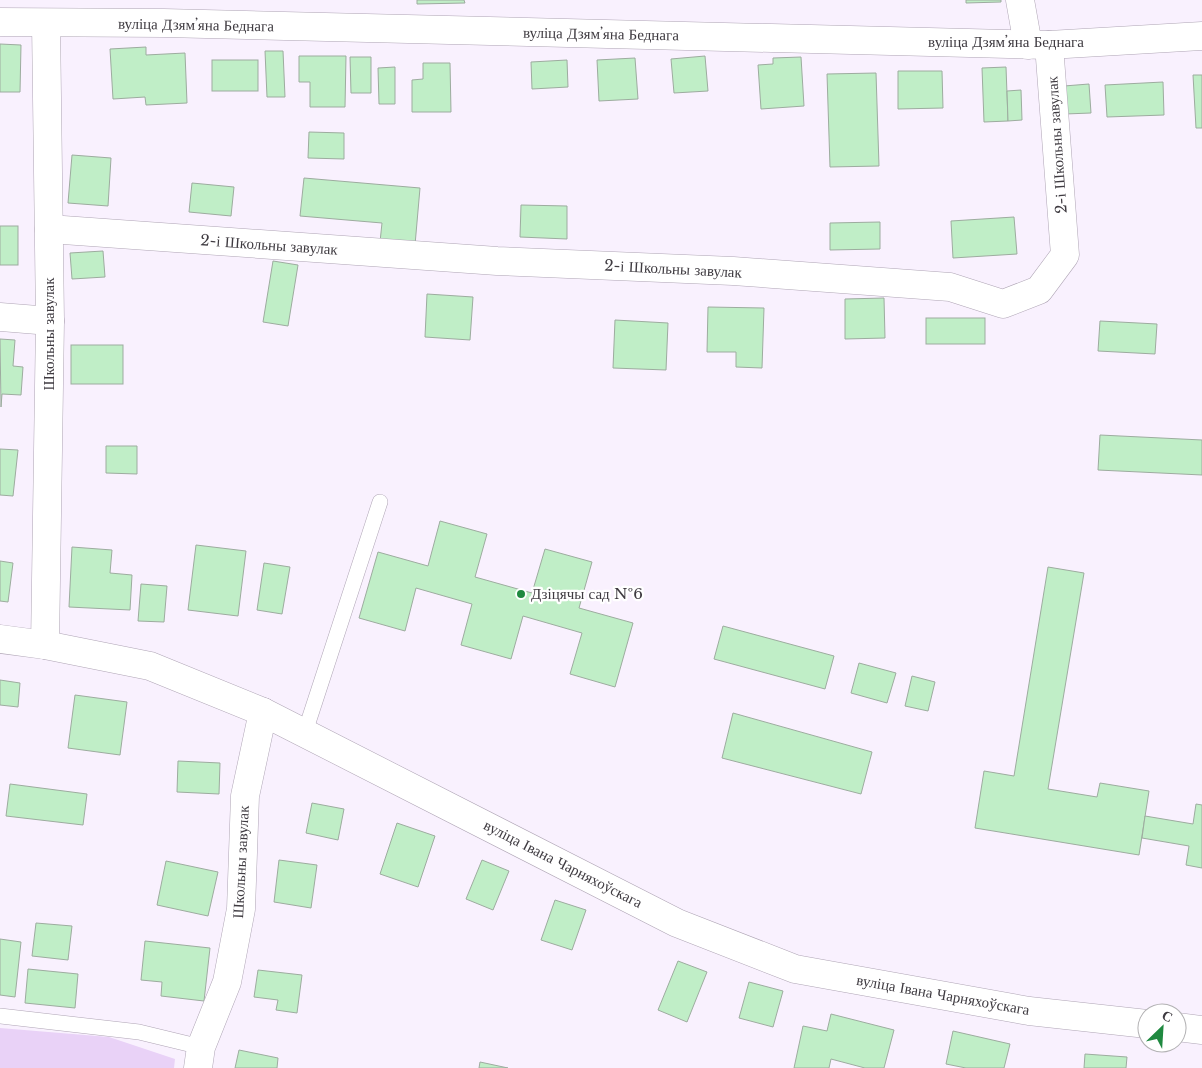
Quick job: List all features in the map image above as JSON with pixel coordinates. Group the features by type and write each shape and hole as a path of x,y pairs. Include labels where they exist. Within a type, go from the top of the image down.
{"street":[{"name":"2-і Школьны завулак","path":"49,229 487,260 733,271 950,287 1003,304 1039,290 1065,255 1039,45 1020,0"},
{"name":"вуліца Дзямʼяна Беднага","path":"0,22 46,23 162,12 1039,45 1202,36"},
{"name":"Школьны завулак","path":"45,645 50,321 46,23"},
{"path":"0,317 50,321"},
{"name":"вуліца Івана Чарняхоўскага","path":"0,640 45,645 150,666 263,712 677,923 795,968 1029,1011 1137,1023"},
{"name":"Школьны завулак","path":"200,1058 227,982 241,909 245,796 263,712"},
{"path":"1187,1028 1202,1030"}],"lane":[{"path":"305,732 380,502"},
{"path":"0,1016 139,1032 200,1058"}],"shaded area":[{"path":"0,1028 109,1037 175,1059 174,1068 0,1068"}],"building":[{"path":"417,0 464,0 465,3 417,4"},
{"path":"966,0 1001,0 1001,2 966,3"},
{"path":"0,44 21,45 20,92 0,92"},
{"path":"146,47 146,55 185,53 187,103 146,105 145,97 113,99 110,49"},
{"path":"265,51 283,51 285,97 267,97"},
{"path":"299,56 346,56 345,107 310,107 310,82 299,82"},
{"path":"705,56 708,91 674,93 671,59"},
{"path":"350,57 371,57 371,93 351,93"},
{"path":"801,57 804,106 761,109 758,65 773,64 773,58"},
{"path":"635,58 638,99 599,101 597,60"},
{"path":"212,60 258,60 258,91 212,91"},
{"path":"567,60 568,87 532,89 531,62"},
{"path":"423,63 450,63 451,112 412,112 412,80 423,79"},
{"path":"395,67 395,104 379,104 378,68"},
{"path":"1006,67 1008,121 984,122 982,68"},
{"path":"898,71 942,71 943,108 898,109"},
{"path":"876,73 879,166 830,167 827,74"},
{"path":"1193,75 1202,75 1202,128 1196,128"},
{"path":"1163,82 1164,115 1107,117 1105,85"},
{"path":"1089,84 1091,113 1065,114 1064,86"},
{"path":"1021,90 1022,120 1008,121 1007,91"},
{"path":"309,132 344,133 344,159 308,158"},
{"path":"72,155 111,158 108,206 68,203"},
{"path":"304,178 420,188 415,245 380,242 382,223 300,216"},
{"path":"192,183 234,187 231,216 189,212"},
{"path":"521,205 567,206 567,239 520,237"},
{"path":"1014,217 1017,254 953,258 951,221"},
{"path":"880,222 880,249 830,250 830,223"},
{"path":"0,226 18,226 18,265 0,265"},
{"path":"103,251 105,277 72,279 70,253"},
{"path":"273,261 298,265 288,326 263,322"},
{"path":"427,294 473,297 470,340 425,337"},
{"path":"884,298 885,338 845,339 845,299"},
{"path":"708,307 764,308 762,368 736,367 736,352 707,352"},
{"path":"926,318 985,318 985,344 926,344"},
{"path":"615,320 668,323 666,370 613,368"},
{"path":"1100,321 1157,324 1155,354 1098,351"},
{"path":"0,339 15,340 13,366 23,367 21,395 2,394 1,407"},
{"path":"71,345 123,345 123,384 71,384"},
{"path":"1100,435 1202,440 1202,475 1098,470"},
{"path":"106,446 137,446 137,474 106,473"},
{"path":"0,449 18,450 13,496 0,495"},
{"path":"440,521 487,534 475,577 532,593 545,549 592,562 579,608 633,623 615,687 570,674 582,633 523,616 511,659 461,645 472,604 416,588 405,631 359,618 378,552 428,566"},
{"path":"196,545 246,551 238,616 188,610"},
{"path":"72,547 112,550 110,573 132,575 130,610 69,607"},
{"path":"0,561 13,563 8,602 0,601"},
{"path":"264,563 290,567 282,614 257,610"},
{"path":"1048,567 1084,573 1048,789 1097,797 1100,783 1149,791 1139,855 975,828 984,771 1014,776"},
{"path":"141,584 167,586 164,622 138,621"},
{"path":"723,626 834,656 825,689 714,659"},
{"path":"859,663 896,673 887,703 851,693"},
{"path":"912,676 935,682 928,711 905,706"},
{"path":"0,680 20,683 18,707 0,705"},
{"path":"75,695 127,702 120,755 68,748"},
{"path":"733,713 872,752 861,794 722,758"},
{"path":"178,761 220,763 219,794 177,792"},
{"path":"10,784 87,794 83,825 6,816"},
{"path":"312,803 344,809 338,840 306,833"},
{"path":"1196,804 1202,805 1202,868 1186,865 1189,846 1142,838 1145,816 1193,824"},
{"path":"397,823 435,836 418,887 380,874"},
{"path":"279,860 317,865 311,908 274,902"},
{"path":"482,860 509,871 493,910 466,899"},
{"path":"166,861 218,872 208,916 157,905"},
{"path":"555,900 586,910 572,950 541,940"},
{"path":"36,923 72,926 68,960 32,956"},
{"path":"0,939 21,942 15,997 0,995"},
{"path":"145,941 210,948 204,1001 161,996 162,982 141,980"},
{"path":"678,961 707,972 687,1022 658,1010"},
{"path":"28,969 78,974 75,1008 25,1003"},
{"path":"258,970 302,975 297,1013 276,1010 278,1000 254,997"},
{"path":"749,982 783,991 773,1027 739,1018"},
{"path":"831,1014 894,1030 884,1068 865,1068 831,1059 829,1068 794,1068 803,1026 827,1031"},
{"path":"953,1031 1010,1044 1004,1068 966,1068 946,1064"},
{"path":"239,1050 278,1058 277,1068 235,1068"},
{"path":"1085,1054 1127,1057 1126,1068 1084,1068"},
{"path":"480,1062 508,1068 479,1068"}],"place":[{"name":"Дзіцячы сад №6","path":"521,594"}]}
